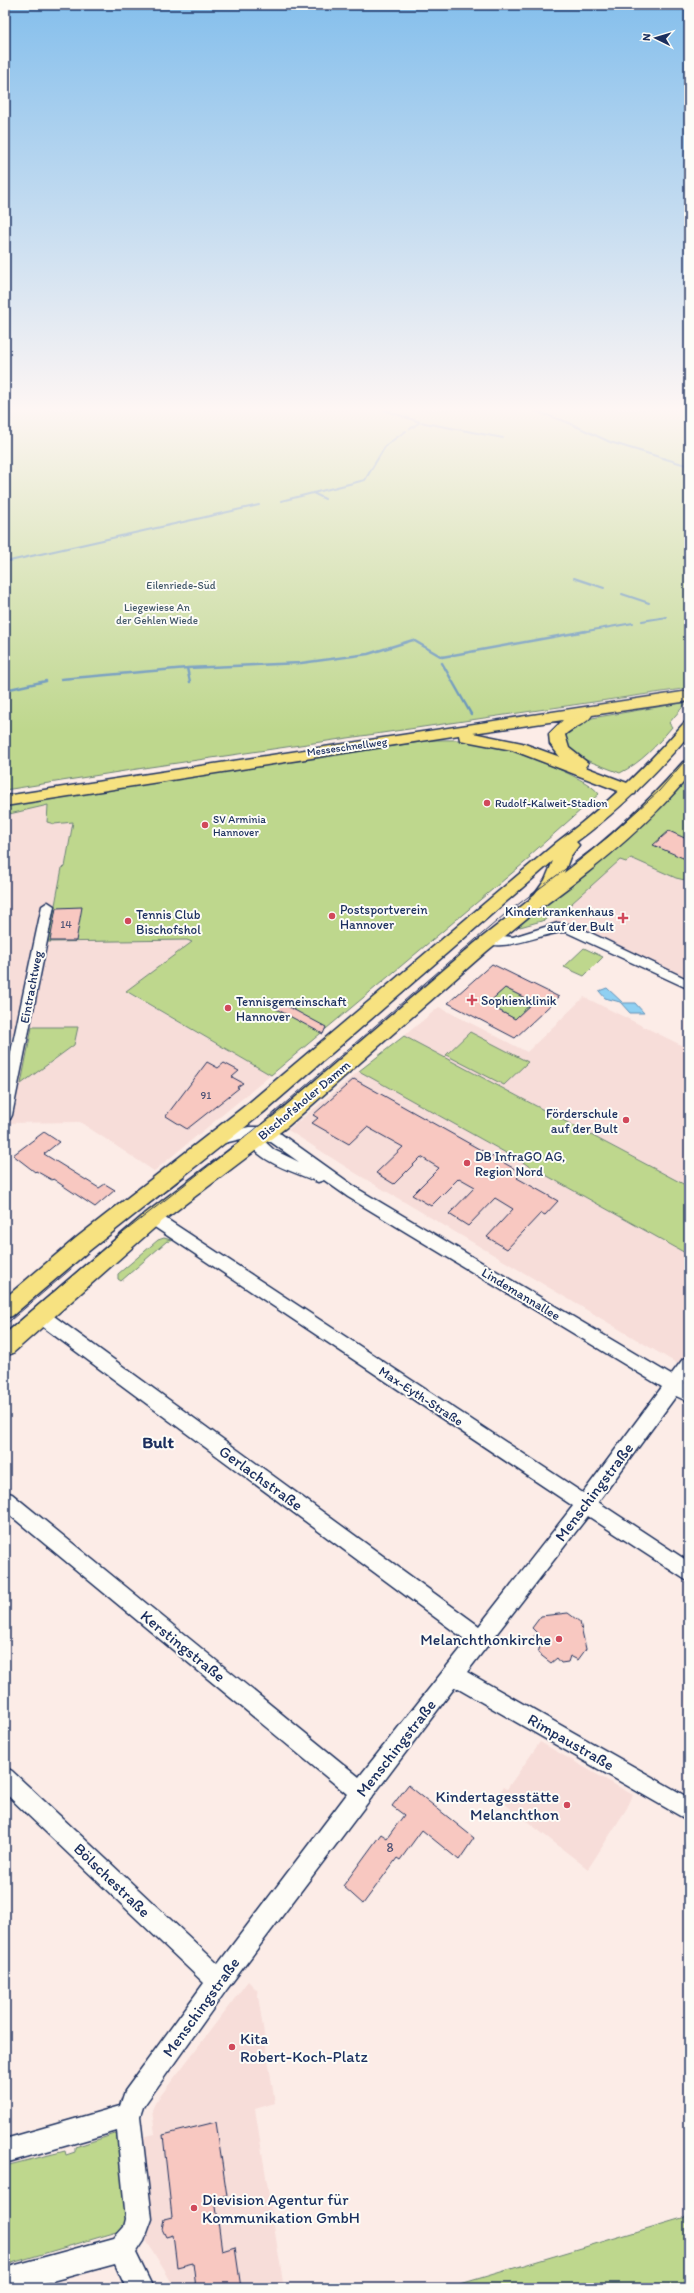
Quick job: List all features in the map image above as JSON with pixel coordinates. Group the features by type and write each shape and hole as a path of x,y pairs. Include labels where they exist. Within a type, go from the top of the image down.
{"highway":[{"name":"Messeschnellweg","path":"5,794 689,691"},
{"name":"Messeschnellweg","path":"5,801 689,696"},
{"path":"621,707 570,721 558,731 556,739 560,748 573,759 632,787"},
{"path":"401,739 455,736 496,741 535,752 632,787"},
{"path":"538,901 561,885 605,849 652,806 689,766"}],"main road":[{"name":"Bischofsholer Damm","path":"5,1310 83,1244 250,1112 465,928 562,846 581,832 632,787 667,752 689,726"},
{"name":"Bischofsholer Damm","path":"5,1347 153,1218 256,1135 490,939 538,901 553,881 562,857 581,832"},
{"path":"465,928 490,939"}],"street":[{"name":"Eintrachtweg","path":"5,1115 48,906"},
{"path":"490,939 514,941 558,927 569,928 689,985"},
{"path":"214,1141 256,1135 250,1112"},
{"name":"Lindemannallee","path":"256,1135 275,1156 353,1193 689,1395"},
{"name":"Max-Eyth-Straße","path":"153,1218 689,1573"},
{"name":"Gerlachstraße","path":"41,1316 481,1639"},
{"name":"Menschingstraße","path":"128,2116 134,2100 219,1981 361,1792 586,1504 689,1364"},
{"name":"Kerstingstraße","path":"5,1500 361,1792"},
{"name":"Rimpaustraße","path":"453,1675 689,1810"},
{"name":"Bölschestraße","path":"5,1778 219,1981"},
{"path":"5,2151 128,2116 139,2218 138,2230 130,2243 121,2249 5,2280"},
{"path":"121,2249 140,2288"}],"shaded area":[{"path":"48,805 46,819 54,824 73,822 65,868 62,868 48,941 188,940 193,943 126,992 271,1075 154,1171 80,1122 5,1123 17,1036 5,1036 5,815"},
{"name":"Kinderkrankenhaus auf der Bult","path":"631,858 676,878 689,881 689,982 659,967 553,927 551,924 562,912 620,860"},
{"name":"Förderschule auf der Bult","path":"584,997 689,1049 689,1187 404,1036 439,1007 527,1052"},
{"path":"359,1071 689,1255 689,1350 678,1364 357,1174 288,1130"},
{"name":"Kindertagesstätte Melanchthon","path":"540,1742 633,1795 627,1808 588,1869 496,1797 504,1787 507,1789"},
{"path":"248,1981 257,1990 275,2103 255,2109 284,2288 175,2288 146,2240 137,2138 155,2134 152,2110 155,2103"}],"green space":[{"name":"Eilenriede-Süd","path":"5,517 689,517 689,688 150,767 5,790"},
{"path":"687,702 669,723 672,727 654,747 642,759 620,773 573,755 561,734 580,720"},
{"path":"434,740 473,741 486,743 512,751 547,764 580,779 599,794 529,856 530,858 271,1075 126,991 192,942 187,940 48,942 62,868 65,867 73,822 54,824 47,822 48,805 5,815 5,803"},
{"path":"689,775 689,881 676,878 631,858 626,862 620,860 562,912 557,910 545,920 520,927 517,925 566,890 653,813"},
{"path":"584,948 603,957 584,976 564,967"},
{"path":"505,988 533,1002 515,1019 487,1004"},
{"path":"32,1027 78,1027 74,1045 21,1084"},
{"path":"470,1032 528,1062 504,1085 446,1055"},
{"path":"404,1036 689,1187 689,1255 359,1071"},
{"path":"164,1238 171,1240 169,1242 167,1241 121,1281 118,1279 118,1274 158,1240"},
{"path":"115,2134 119,2136 129,2218 117,2232 5,2265 5,2166 65,2151 66,2155 75,2152 75,2147"},
{"path":"689,2216 689,2288 447,2288"}],"water":[{"path":"607,988 623,1003 635,1003 644,1013 630,1013 620,1002 605,998 599,991"}],"building":[{"path":"669,831 689,840 689,853 683,858 653,845"},
{"path":"82,907 76,941 50,941 56,908"},
{"name":"Sophienklinik","path":"492,964 559,997 515,1038 448,1003","holes":["505,988 533,1002 515,1019 487,1004"]},
{"name":"Tennisgemeinschaft Hannover","path":"274,999 326,1027 323,1034 267,1004"},
{"path":"207,1062 218,1068 224,1063 239,1071 232,1077 243,1083 237,1087 239,1088 187,1129 166,1116"},
{"name":"DB InfraGO AG, Region Nord","path":"354,1079 522,1173 517,1178 558,1201 545,1215 541,1213 507,1249 487,1237 513,1209 495,1198 468,1226 449,1214 475,1187 459,1178 431,1206 412,1195 439,1168 421,1157 394,1184 376,1173 403,1147 367,1127 349,1144 312,1123 318,1118 313,1115"},
{"path":"44,1132 59,1142 44,1154 99,1188 105,1184 115,1190 95,1207 53,1179 52,1180 36,1171 35,1172 13,1155"},
{"name":"Melanchthonkirche","path":"568,1613 580,1622 586,1649 578,1660 570,1656 568,1662 561,1663 557,1658 551,1663 538,1653 540,1646 534,1644 533,1637 537,1633 532,1628 541,1616"},
{"path":"408,1785 474,1838 459,1860 422,1830 400,1860 397,1858 363,1904 343,1886 381,1834 387,1838 404,1815 392,1806"},
{"name":"Dievision Agentur für Kommunikation GmbH","path":"216,2122 227,2196 215,2199 222,2251 235,2247 241,2288 196,2288 193,2263 177,2267 173,2235 166,2237 162,2229 164,2219 172,2217 163,2135"}],"waterway":[{"path":"5,562 205,517"},
{"path":"574,578 604,588"},
{"path":"622,594 649,603"},
{"path":"642,621 667,617"},
{"path":"581,632 633,623"},
{"path":"187,668 301,663 368,654 413,640 442,657 586,631"},
{"path":"442,663 471,714"},
{"path":"61,679 187,668"},
{"path":"187,668 190,682"},
{"path":"5,690 46,681"}],"tram line":[{"path":"5,1333 114,1240 253,1131 504,915 608,837 659,791 689,756"},
{"path":"143,1209 186,1176"},
{"path":"5,1325 71,1269"}],"place":[{"name":"Rudolf-Kalweit-Stadion","path":"487,803"},
{"name":"SV Arminia Hannover","path":"205,825"},
{"name":"Postsportverein Hannover","path":"332,916"},
{"name":"Kinderkrankenhaus auf der Bult","path":"623,918"},
{"name":"Tennis Club Bischofshol","path":"128,921"},
{"name":"Sophienklinik","path":"472,1000"},
{"name":"Tennisgemeinschaft Hannover","path":"228,1008"},
{"name":"Förderschule auf der Bult","path":"626,1120"},
{"name":"DB InfraGO AG, Region Nord","path":"467,1163"},
{"name":"Melanchthonkirche","path":"559,1639"},
{"name":"Kindertagesstätte Melanchthon","path":"567,1805"},
{"name":"Kita Robert-Koch-Platz","path":"232,2047"},
{"name":"Dievision Agentur für Kommunikation GmbH","path":"194,2208"}],"district":[{"name":"Bult","path":"158,1442"}],"park label":[{"name":"Liegewiese An der Gehlen Wiede","path":"157,613"}]}
